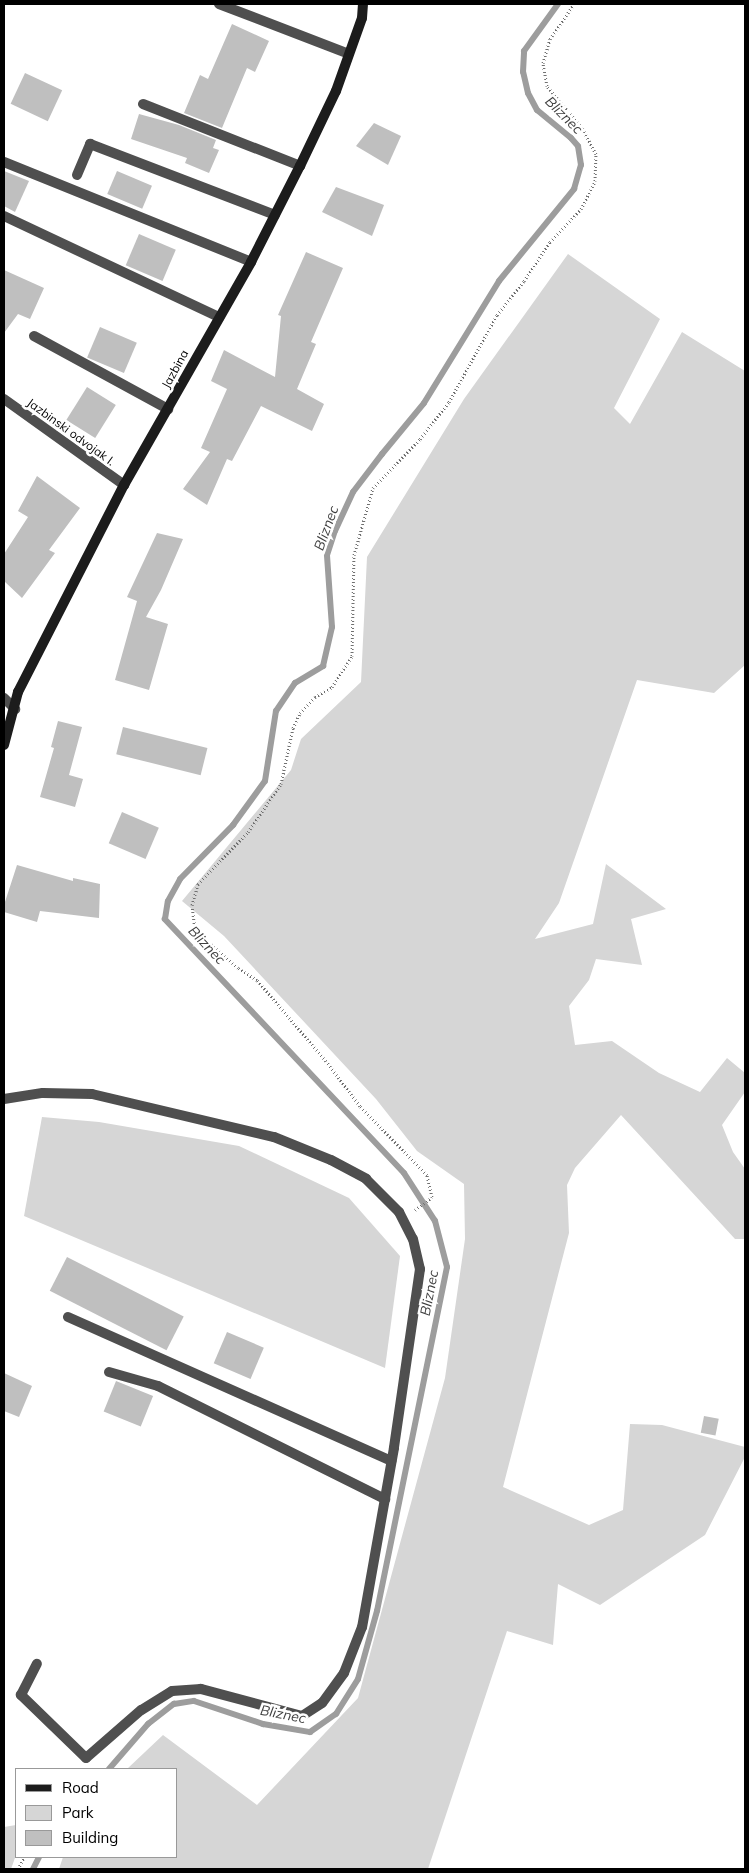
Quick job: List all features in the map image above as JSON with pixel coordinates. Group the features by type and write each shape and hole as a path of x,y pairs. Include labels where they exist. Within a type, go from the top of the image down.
{"street":[{"path":"219,4 349,54"},
{"name":"Jazbina","path":"4,745 18,692 124,485 251,262 336,92 362,18 363,4"},
{"path":"143,104 300,166"},
{"path":"77,175 90,144 275,215"},
{"path":"4,162 251,262"},
{"path":"4,216 218,317"},
{"path":"34,336 168,409"},
{"name":"Jazbinski odvojak I.","path":"4,399 124,485"},
{"path":"4,698 14,709"},
{"path":"4,1099 43,1093 92,1094 274,1137 331,1160 366,1179 399,1212 413,1239 420,1269 385,1499 362,1627 344,1673 322,1703 302,1716 200,1689 172,1691 142,1710 86,1758 21,1695 37,1664"},
{"path":"68,1317 391,1461"},
{"path":"109,1372 158,1386 385,1499"}],"path":[{"path":"416,1208 432,1197 427,1174 360,1106 326,1061 257,980 238,968 195,930 192,905 198,884 248,832 281,784 293,728 300,713 315,697 332,687 352,656 354,555 373,488 420,440 449,402 497,315 524,281 550,242 581,208 595,181 596,154 582,128 547,86 543,63 550,39 574,4"}],"green space":[{"path":"568,254 660,319 614,408 630,424 682,332 745,371 745,665 714,693 637,680 559,903 535,939 593,924 606,864 666,909 631,919 642,965 596,959 589,980 569,1006 575,1045 612,1041 659,1073 700,1092 727,1058 745,1073 745,1092 722,1125 733,1152 745,1169 745,1239 735,1239 621,1115 575,1168 567,1185 569,1233 503,1487 589,1525 623,1510 630,1424 662,1425 745,1447 745,1457 705,1535 600,1605 558,1584 553,1645 507,1631 428,1869 59,1869 63,1858 178,1858 178,1768 128,1768 163,1735 257,1805 358,1698 445,1378 465,1239 464,1184 417,1151 376,1099 224,936 182,901 291,770 301,739 361,682 367,557 464,399"},
{"path":"42,1117 99,1122 239,1146 349,1198 400,1256 385,1368 24,1216"},
{"path":"15,1825 15,1858 11,1869 4,1869 4,1827"}],"building":[{"path":"232,24 269,41 255,72 247,68 222,128 184,113 200,75 208,79"},
{"path":"25,73 62,90 48,121 11,104"},
{"path":"139,114 179,125 216,140 213,148 219,150 209,173 185,163 187,158 131,139"},
{"path":"374,123 401,136 388,165 356,146"},
{"path":"4,171 29,181 15,212 4,206"},
{"path":"117,171 152,186 142,209 107,194"},
{"path":"336,187 384,205 372,236 322,212"},
{"path":"139,234 176,250 163,281 126,265"},
{"path":"306,252 343,268 311,342 316,344 297,389 324,404 312,431 261,406 232,461 227,459 207,505 183,489 210,452 201,448 227,389 211,381 224,350 275,377 281,316 278,315"},
{"path":"4,270 44,288 30,319 18,314 4,333"},
{"path":"100,327 137,343 124,373 87,357"},
{"path":"87,387 116,405 95,438 66,420"},
{"path":"37,476 80,508 49,550 55,553 22,598 4,581 4,554 28,517 18,511"},
{"path":"157,533 183,539 161,590 146,617 168,624 149,690 115,680 137,601 127,597"},
{"path":"58,721 82,727 69,775 83,779 75,807 40,797 54,748 51,747"},
{"path":"123,727 207,748 201,775 116,754"},
{"path":"122,812 159,828 146,859 109,843"},
{"path":"17,865 73,881 73,878 100,884 99,918 40,911 37,922 4,912 4,905"},
{"path":"67,1257 184,1316 166,1350 50,1291"},
{"path":"227,1332 264,1348 251,1379 214,1363"},
{"path":"4,1373 32,1386 19,1417 4,1411"},
{"path":"116,1381 153,1396 141,1427 104,1412"},
{"path":"704,1416 719,1419 715,1436 701,1433"}],"waterway":[{"name":"Bliznec","path":"110,1768 148,1724 174,1704 194,1701 263,1724 310,1732 336,1714 358,1679 377,1611 447,1267 435,1221 404,1173 165,919 168,901 180,879 233,825 265,781 276,711 295,683 323,666 332,627 327,555 335,531 353,492 424,403 499,281 574,189 581,165 578,146 537,110 528,93 523,72 524,51 558,4"},
{"name":"Bliznec","path":"33,1869 38,1858"}]}
